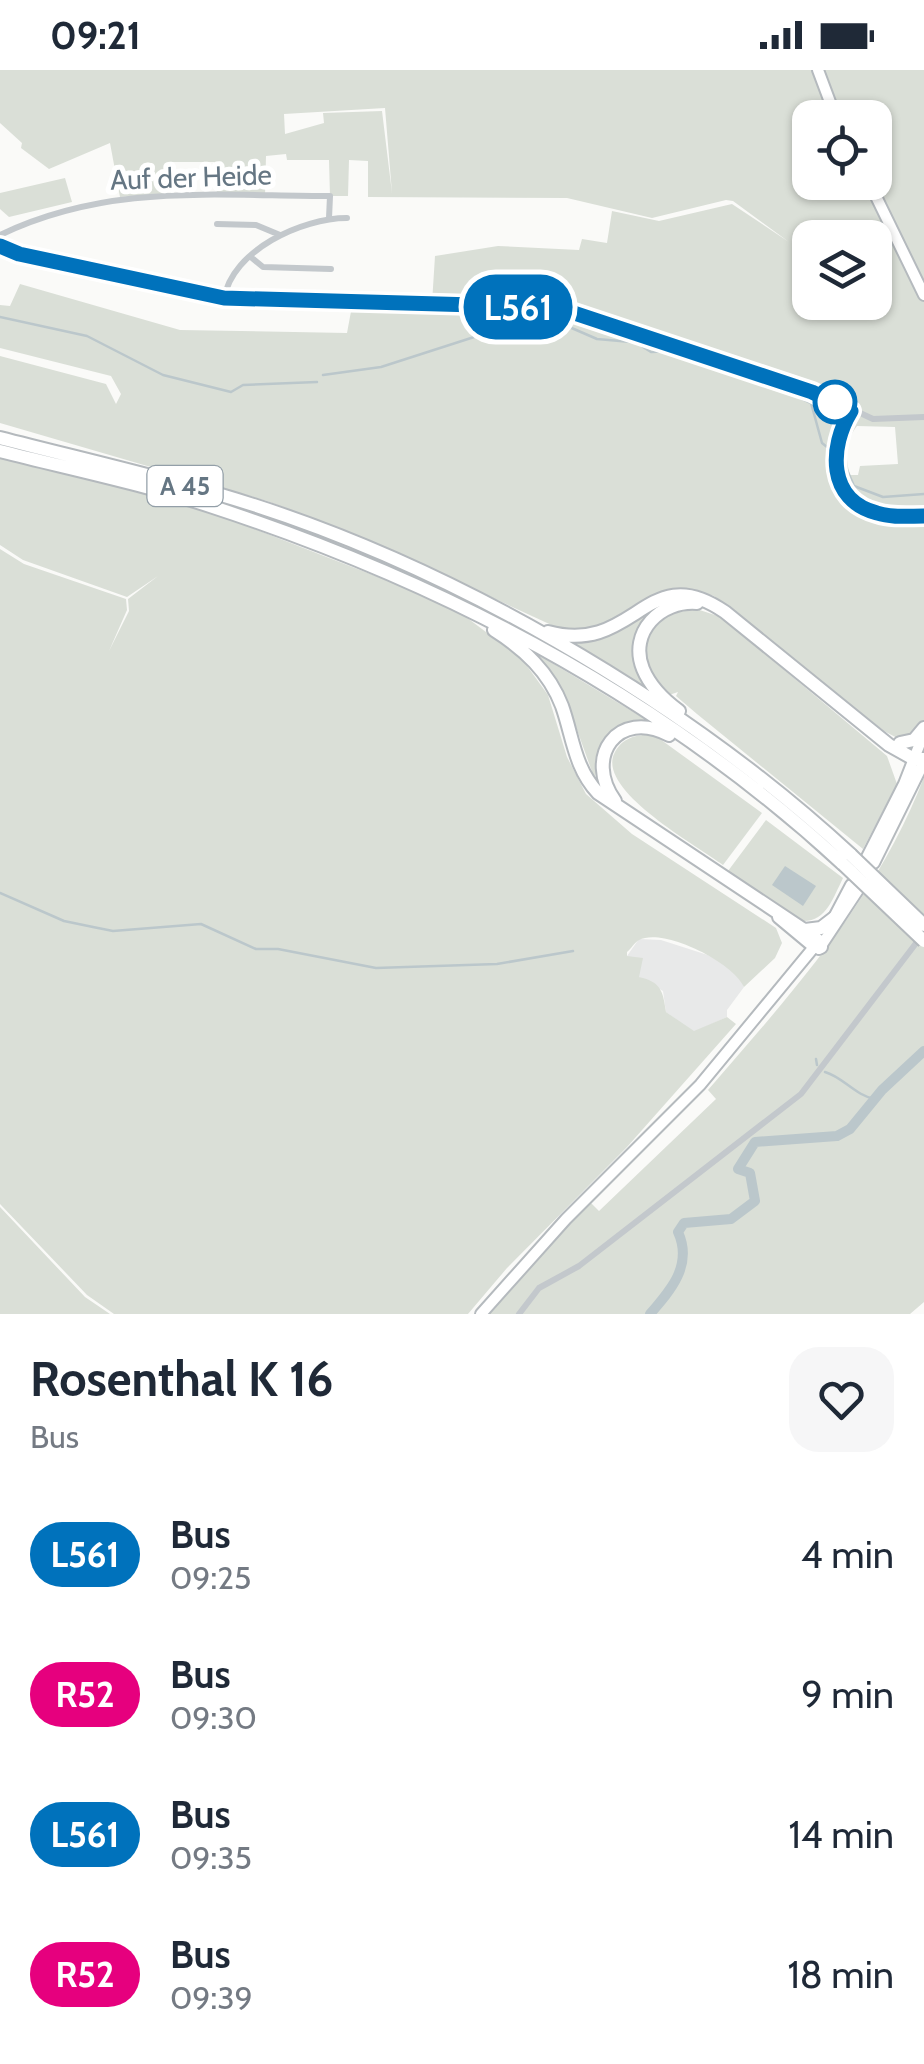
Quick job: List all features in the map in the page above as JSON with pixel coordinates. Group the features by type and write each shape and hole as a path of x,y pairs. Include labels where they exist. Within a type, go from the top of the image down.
{"highway":[{"name":"A 45","path":"0,438 223,496 290,519 383,557 531,628 706,737 924,925"},
{"name":"A 45","path":"0,451 210,506 446,598 537,643 607,684 847,860 924,941"},
{"path":"531,628 569,637 596,636 656,600 675,594 699,597 725,612 874,734 921,758"},
{"path":"446,598 519,647 542,670 562,708 583,774 604,798 819,945"},
{"path":"706,737 651,684 642,667 640,643 654,616 675,604 699,603 725,612"},
{"path":"624,810 608,790 601,770 606,748 617,736 632,728 650,727 706,754"},
{"path":"900,743 914,740 924,730"},
{"path":"874,734 900,743 921,758"},
{"path":"779,917 804,930 819,945"},
{"path":"804,930 821,928 834,918"}],"main road":[{"path":"818,70 829,100"},
{"path":"878,200 924,296"},
{"path":"851,411 835,446 834,462 842,488 867,510 920,516"},
{"path":"870,860 921,758 924,730"},
{"path":"481,1314 566,1219 716,1069 790,984 819,945 855,887 834,918 819,945"}],"street":[{"name":"Auf der Heide","path":"0,235 41,216 138,195 330,196 329,218"},
{"path":"224,298 228,282 280,235 329,218 347,218"},
{"path":"217,224 256,225 280,235"},
{"path":"0,246 19,254 224,298 541,307 571,312 812,392 883,421 924,417"},
{"path":"252,258 263,267 331,270"},
{"path":"519,1314 539,1288 579,1266 801,1094 924,933"}],"shaded area":[{"path":"0,70 924,70 924,742 899,739 884,731 714,596 673,595 604,627 558,628 350,532 267,501 0,423 0,356 106,384 116,404 121,394 111,376 0,348 0,305 10,306 20,284 180,330 347,333 352,306 541,310 571,315 820,397 846,414 849,411 813,388 602,317 572,309 432,303 435,256 498,246 579,250 582,239 607,243 612,211 659,221 732,204 789,242 733,201 652,218 567,198 368,197 368,161 349,160 348,196 330,196 329,160 287,160 286,154 266,156 265,196 217,194 214,162 172,162 171,194 120,197 110,143 49,169 21,148 22,143 0,123","holes":["385,108 392,193 382,111 323,113 324,123 285,134 284,114","857,426 895,427 898,464 860,466 858,475 850,475 847,449"]},
{"path":"65,178 72,202 9,217 0,209 0,193"},
{"path":"0,457 206,510 450,605 522,659 548,695 567,757 586,794 632,834 776,928 782,943 775,958 744,987 712,958 664,938 639,940 627,952 627,956 643,958 639,977 660,988 666,1012 694,1031 727,1017 736,1024 627,1147 507,1268 468,1314 114,1314 87,1295 0,1204 0,549 24,564 126,599 127,610 109,651 129,611 128,599 158,576 127,597 23,560 0,545"},
{"path":"672,601 721,617 887,756 897,784 863,849 697,714 676,696 678,692 657,699 559,638 578,640 607,635"},
{"path":"529,649 650,722 625,725 609,737 599,756 595,780 562,688"},
{"path":"653,734 762,813 723,865 652,816 620,784 613,769 617,748 630,738"},
{"path":"924,777 924,1302 910,1314 486,1314 590,1202 599,1211 716,1099 708,1090 801,981 857,904 883,863"},
{"path":"766,820 843,878 828,908 817,918 801,921 728,871"},
{"path":"785,866 816,886 803,906 772,885"},
{"path":"639,939 661,940 717,958 740,977 744,987 727,1010 727,1017 694,1032 666,1012 663,991 639,977 627,956"},
{"path":"0,1207 85,1297 110,1314 0,1314"}],"waterway":[{"path":"0,317 87,336 163,375 231,392 243,385 317,382"},
{"path":"323,375 381,367 499,329 567,326 597,339 631,342"},
{"path":"643,347 651,352 675,351 690,360 752,378 811,403 822,443 827,447"},
{"path":"841,456 854,486 883,497 924,494"},
{"path":"0,893 64,921 113,931 201,924 256,949 278,949 376,968 497,964 573,951"},
{"path":"650,1314 681,1266 678,1232 684,1223 731,1219 755,1201 750,1173 738,1169 755,1142 837,1136 850,1129 882,1090 924,1051"},
{"path":"816,1059 817,1065"},
{"path":"825,1072 875,1099"}],"bus line":[{"name":"L561","path":"0,246 19,254 224,298 541,307 571,312 812,392 851,411 835,446 834,462 842,488 858,504 878,514 924,516"}]}
